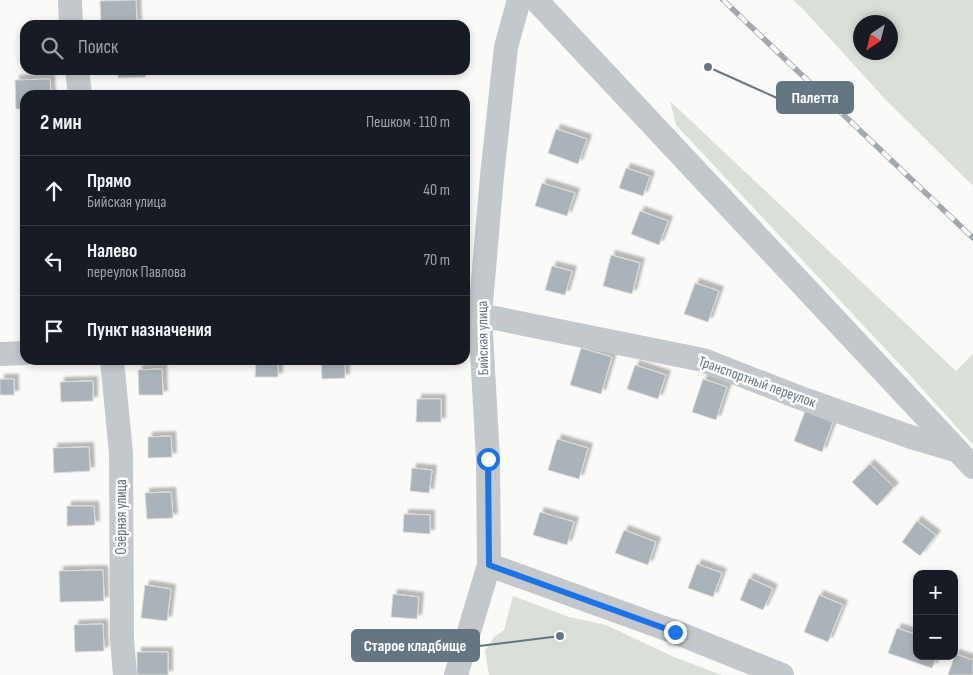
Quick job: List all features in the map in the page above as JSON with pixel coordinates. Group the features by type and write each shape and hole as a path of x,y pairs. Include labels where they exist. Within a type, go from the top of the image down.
{"street":[{"path":"70,0 71,20"},
{"name":"Бийская улица","path":"456,675 489,565 488,459 473,315 492,176 506,47 520,0"},
{"path":"536,0 965,459"},
{"path":"78,75 79,90"},
{"name":"Транспортный переулок","path":"473,315 703,360 965,459"},
{"path":"0,354 20,353"},
{"name":"Озёрная улица","path":"112,365 121,453 122,639 125,675"},
{"path":"489,565 675,632 782,675"}],"shaded area":[{"path":"793,0 973,0 973,186 885,99"},
{"path":"670,101 956,371 973,354 973,445 676,125"},
{"path":"513,596 569,617 606,625 674,657 722,675 489,675 485,651 494,637 504,630"}],"building":[{"path":"136,0 137,20 101,20 100,1"},
{"path":"118,75 146,75 146,77 118,78"},
{"path":"50,79 51,90 20,90 20,109 16,109 15,80"},
{"path":"556,129 587,139 578,164 548,153"},
{"path":"626,168 650,176 643,196 619,188"},
{"path":"542,183 575,193 567,216 535,206"},
{"path":"640,211 668,221 659,245 631,234"},
{"path":"611,255 640,263 632,294 603,286"},
{"path":"552,266 572,271 565,295 545,290"},
{"path":"695,283 719,291 708,322 684,314"},
{"path":"581,348 612,357 601,394 570,385"},
{"path":"256,365 278,365 278,377 255,377"},
{"path":"321,365 345,365 345,378 322,379"},
{"path":"635,365 666,375 658,399 627,389"},
{"path":"162,369 163,395 139,395 138,370"},
{"path":"0,379 14,379 14,395 0,395"},
{"path":"703,379 727,387 716,420 692,412"},
{"path":"93,381 93,401 61,402 60,382"},
{"path":"417,399 441,399 441,422 416,422"},
{"path":"805,411 833,422 822,452 794,441"},
{"path":"171,436 172,457 148,458 148,437"},
{"path":"557,439 588,448 579,479 548,470"},
{"path":"89,447 90,471 54,473 53,448"},
{"path":"870,464 894,487 877,506 852,482"},
{"path":"412,468 432,470 429,493 410,491"},
{"path":"171,492 173,518 147,519 145,493"},
{"path":"67,506 94,506 95,525 67,526"},
{"path":"540,512 574,522 567,545 533,535"},
{"path":"404,514 430,515 430,534 403,532"},
{"path":"917,521 936,535 920,556 902,542"},
{"path":"624,530 656,542 648,565 615,553"},
{"path":"697,564 722,573 713,597 688,588"},
{"path":"103,570 104,601 60,602 59,571"},
{"path":"749,578 773,589 763,610 740,600"},
{"path":"145,585 171,589 167,621 141,618"},
{"path":"393,594 419,597 417,619 391,617"},
{"path":"819,595 843,605 828,642 804,632"},
{"path":"103,624 104,651 75,652 74,625"},
{"path":"897,628 913,634 913,660 935,660 932,668 888,653"},
{"path":"137,652 168,652 168,675 137,675"},
{"path":"958,655 973,660 973,675 948,675 953,660 958,660"}],"railway":[{"path":"723,0 973,238"}],"place":[{"name":"Палетта","path":"708,67"},
{"name":"Старое кладбище","path":"560,636"}],"route":[{"path":"488,459 489,565 675,632"}]}
